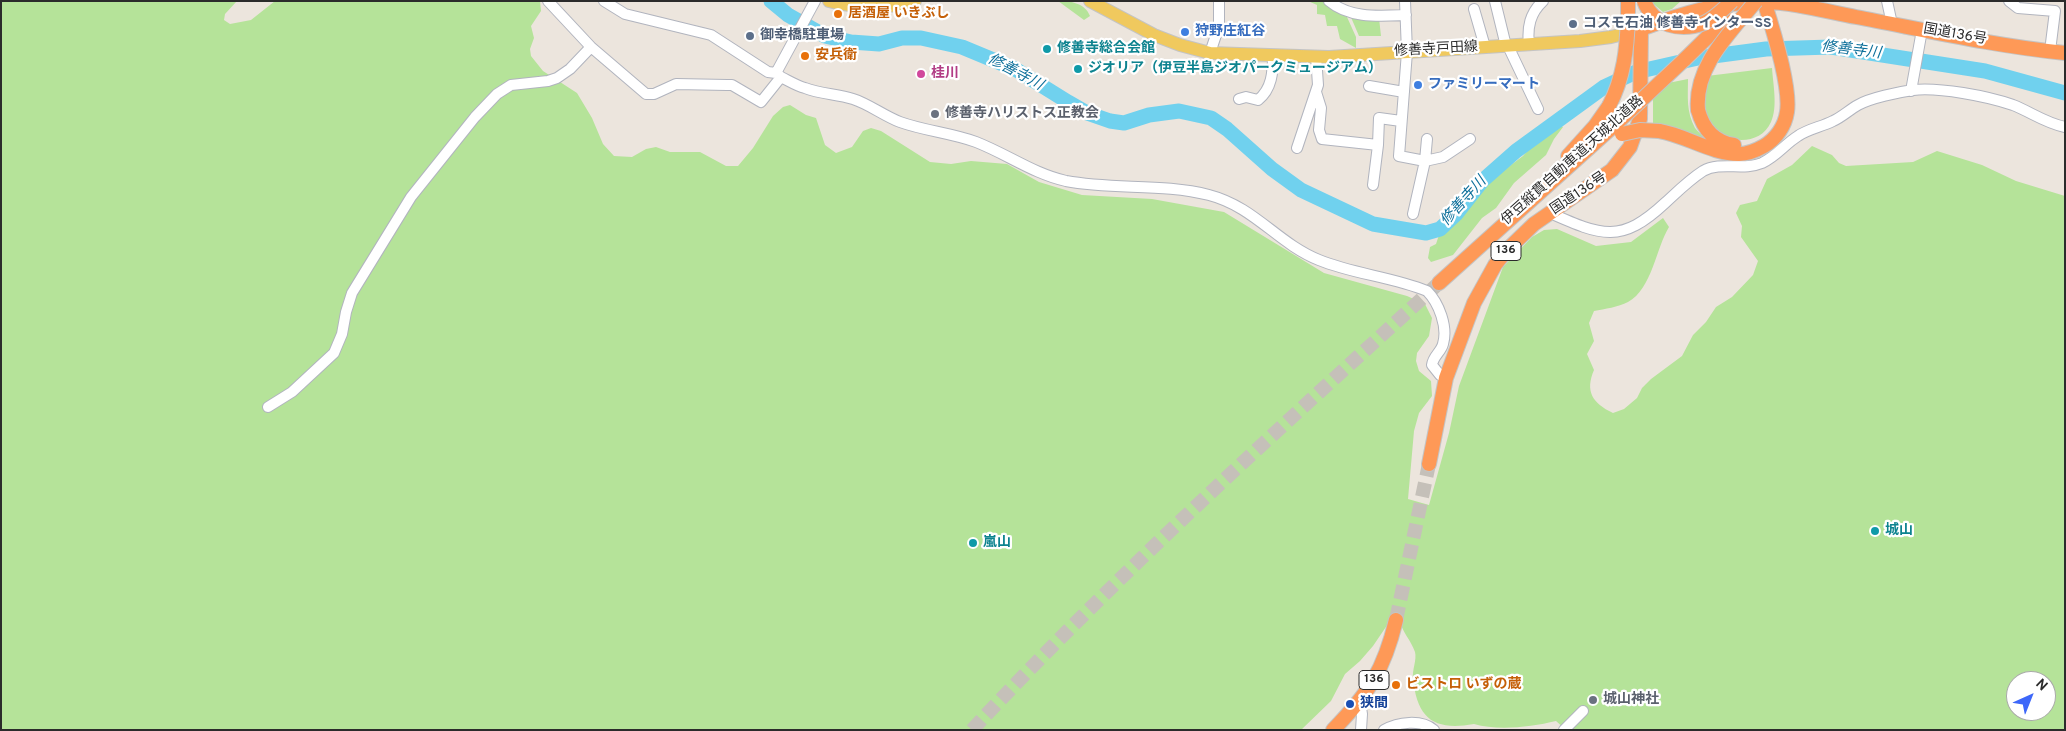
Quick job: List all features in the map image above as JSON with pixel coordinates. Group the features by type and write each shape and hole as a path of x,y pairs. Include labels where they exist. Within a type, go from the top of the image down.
{"highway":[{"path":"1508,220 1591,131 1609,106 1620,84 1626,61 1628,1"},
{"path":"1644,1 1646,7 1656,19 1678,27 1703,24 1732,1"},
{"path":"1701,8 1717,1"},
{"name":"伊豆縦貫自動車道;天城北道路","path":"1439,283 1521,208 1621,128 1684,60 1743,1"},
{"path":"1621,128 1659,130 1731,153 1746,153 1760,148 1778,134 1787,112 1787,95 1762,1"},
{"path":"1762,1 1717,50 1705,68 1699,85 1698,110 1704,126 1721,141 1744,145 1759,140 1771,130 1778,116 1780,92 1778,63"},
{"name":"国道136号","path":"1429,464 1446,378 1474,303 1495,265 1518,238 1550,213 1604,177 1625,156 1635,136 1640,119 1641,30 1701,8 1762,1 1892,24 1921,33 2065,53"},
{"name":"136","path":"1333,730 1360,702 1384,662 1396,620"}],"main road":[{"path":"830,2 888,5 915,1"},
{"name":"修善寺戸田線","path":"1090,1 1154,35 1192,50 1210,53 1407,52 1580,42 1641,30"}],"street":[{"path":"548,1 591,47 634,86 649,96 676,84 727,85 761,102 779,75 793,42 813,5"},
{"path":"604,1 625,14 711,35 768,72 779,75 804,88 859,101 900,122 934,132 953,134 975,142 1046,175 1081,183 1209,195 1252,214 1285,241 1320,260 1427,292 1438,305 1444,330 1444,343 1432,360 1432,365 1440,375 1446,378"},
{"path":"1210,53 1219,26 1219,1"},
{"path":"1329,1 1342,11 1354,14 1406,15"},
{"path":"1406,1 1407,52 1399,156 1425,161 1443,157 1470,139"},
{"path":"1495,1 1507,46 1538,109"},
{"path":"1529,45 1530,22 1534,10 1543,1"},
{"path":"1887,1 1892,24"},
{"path":"2009,1 2018,8 2056,11 2050,51"},
{"path":"1474,9 1485,47"},
{"path":"1911,91 1921,33"},
{"path":"268,407 298,388 334,353 342,334 352,293 411,197 475,117 497,94 512,85 548,81 557,78 570,70 591,47"},
{"path":"1239,99 1246,96 1258,100 1262,97 1273,77 1281,52"},
{"path":"1297,148 1316,92 1318,79 1309,53"},
{"path":"1369,86 1404,92"},
{"path":"1550,213 1591,229 1607,233 1625,231 1647,220 1703,171 1716,166 1742,167 1760,164 1777,154 1797,136 1832,121 1858,105 1876,98 1911,91 1939,91 1991,99 2026,111 2051,124 2065,127"},
{"path":"1316,92 1323,113 1319,130 1322,139 1378,145"},
{"path":"1373,185 1378,145 1378,118 1401,121"},
{"path":"1413,214 1425,161 1427,139"},
{"path":"1360,702 1362,714 1360,730"},
{"path":"1564,730 1583,711"},
{"path":"1384,730 1413,722 1434,730"}],"green space":[{"path":"1,1 237,1 225,14 224,20 230,24 251,20 275,1 540,1 541,11 531,26 534,38 530,49 531,56 543,71 577,93 592,118 603,144 614,156 632,157 646,149 656,147 670,152 700,152 726,166 738,166 753,148 773,116 783,107 790,105 806,115 816,118 825,145 836,153 852,147 863,131 871,128 881,131 930,162 951,164 971,161 1007,164 1039,182 1082,195 1152,199 1224,212 1324,273 1407,296 1425,304 1432,318 1429,336 1417,353 1416,361 1419,371 1431,381 1432,396 1419,413 1414,431 1408,499 1429,505 1449,433 1459,386 1503,267 1532,237 1544,230 1557,229 1596,246 1631,242 1663,218 1669,227 1643,288 1628,302 1594,311 1589,323 1594,341 1587,354 1594,370 1590,384 1592,396 1595,401 1613,413 1624,409 1637,398 1642,388 1651,379 1682,356 1693,335 1706,322 1716,307 1732,297 1753,275 1758,261 1741,237 1742,226 1736,213 1740,205 1757,201 1767,179 1792,165 1812,146 1832,155 1839,163 1846,166 1913,162 1937,151 1982,165 2016,181 2065,196 2065,730 1566,730 1556,721 1515,727 1493,727 1474,724 1448,726 1430,719 1419,703 1413,678 1415,652 1400,621 1392,618 1373,646 1345,674 1331,701 1301,730 1,730"},
{"path":"1058,1 1073,2 1085,8 1090,16 1084,20"},
{"path":"1308,1 1324,1 1334,10 1347,17 1356,37 1356,48 1340,39 1337,26 1327,26 1325,15 1317,14 1317,5"},
{"path":"1650,1 1681,1 1672,9 1663,12"},
{"path":"1350,15 1379,18 1381,36 1359,36"},
{"path":"1772,68 1775,95 1774,109 1767,129 1755,138 1747,140 1732,139 1718,133 1705,114 1702,89 1707,76"},
{"path":"1688,79 1690,116 1695,128 1706,140 1667,126 1653,124 1653,97 1668,83"},
{"path":"1559,125 1563,127 1546,155 1514,183 1496,208 1482,218 1453,255 1431,262 1428,258 1430,247 1436,244 1439,235 1464,212 1480,188 1523,156 1537,139 1553,132"}],"waterway":[{"name":"修善寺川","path":"771,1 788,15 825,36 851,42 879,44 902,38 921,38 962,47 1015,69 1087,113 1110,121 1124,123 1149,115 1179,111 1211,118 1227,129 1272,169 1301,190 1373,224 1426,233 1440,229 1456,214 1482,181 1516,151 1604,87 1636,72 1698,58 1766,49 1831,47 1985,71 2065,93"}],"tunnel":[{"path":"972,730 1142,557 1260,446 1439,283"},
{"path":"1396,620 1429,464"}],"place":[{"name":"居酒屋 いきぶし","path":"838,14"},
{"name":"コスモ石油 修善寺インターSS","path":"1573,24"},
{"name":"狩野庄紅谷","path":"1185,32"},
{"name":"御幸橋駐車場","path":"750,36"},
{"name":"修善寺総合会館","path":"1047,49"},
{"name":"安兵衛","path":"805,56"},
{"name":"ジオリア（伊豆半島ジオパークミュージアム）","path":"1078,69"},
{"name":"桂川","path":"921,74"},
{"name":"ファミリーマート","path":"1418,85"},
{"name":"修善寺ハリストス正教会","path":"935,114"},
{"name":"城山","path":"1875,531"},
{"name":"嵐山","path":"973,543"},
{"name":"ビストロ いずの蔵","path":"1396,685"},
{"name":"城山神社","path":"1593,700"},
{"name":"狭間","path":"1350,704"}]}
